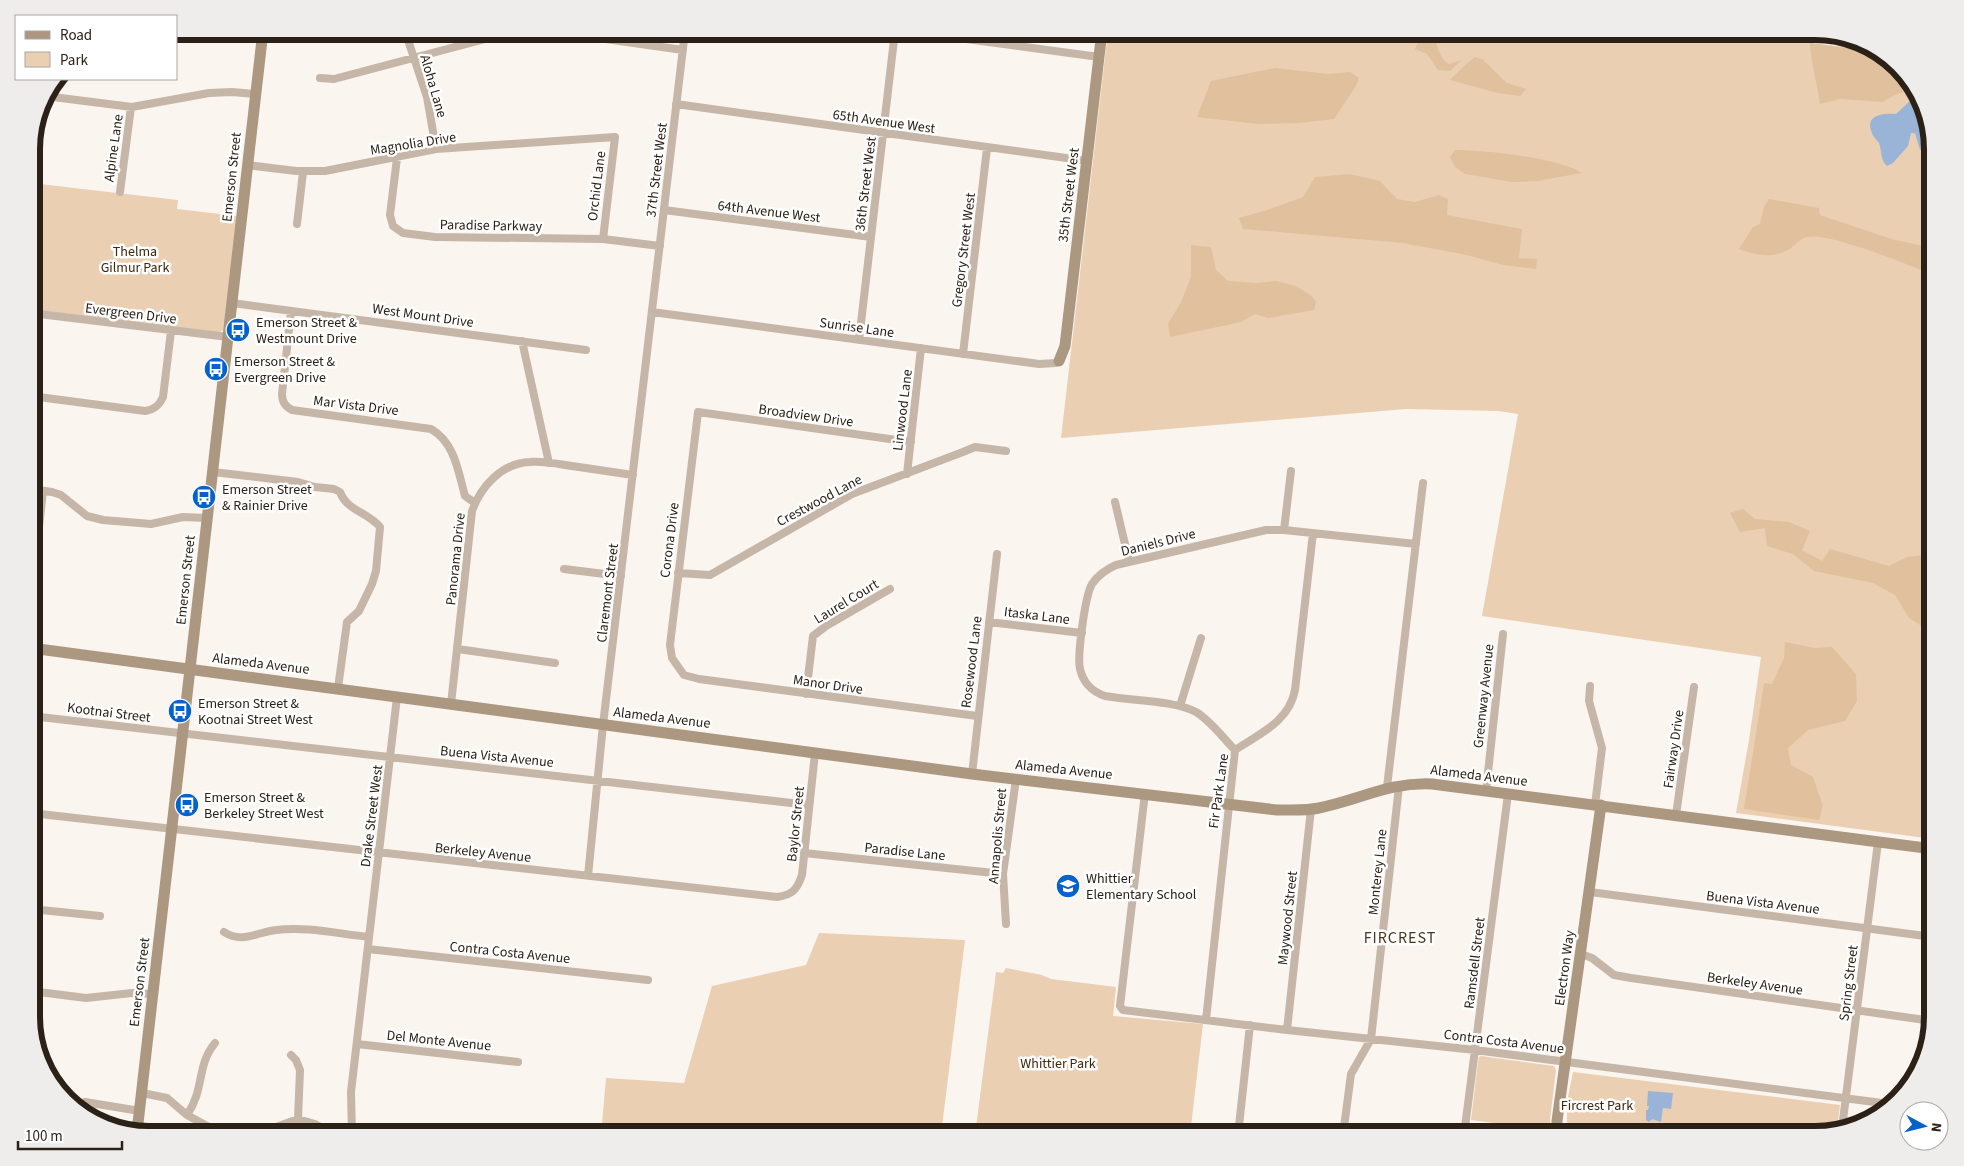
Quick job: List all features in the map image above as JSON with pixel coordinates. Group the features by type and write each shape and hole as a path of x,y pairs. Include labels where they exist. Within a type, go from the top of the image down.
{"street":[{"name":"Emerson Street","path":"138,1125 262,40"},
{"name":"Aloha Lane","path":"408,40 427,97 436,149"},
{"path":"320,78 334,78 479,40"},
{"path":"612,40 682,50"},
{"name":"37th Street West","path":"652,312 684,40"},
{"name":"36th Street West","path":"859,340 894,40"},
{"path":"976,40 1099,56"},
{"name":"35th Street West","path":"1060,361 1065,346 1101,40"},
{"path":"53,97 131,106 209,93 256,94"},
{"name":"65th Avenue West","path":"676,104 1088,161"},
{"name":"Alpine Lane","path":"120,192 131,106"},
{"name":"Magnolia Drive","path":"247,165 303,172 331,170 436,149 614,136"},
{"name":"Orchid Lane","path":"603,239 614,136"},
{"name":"Gregory Street West","path":"963,354 987,148"},
{"name":"Paradise Parkway","path":"397,158 390,215 393,226 403,232 435,237 603,239 660,246"},
{"path":"297,224 303,172"},
{"name":"64th Avenue West","path":"664,210 871,237"},
{"name":"West Mount Drive","path":"232,303 586,350"},
{"name":"Mar Vista Drive","path":"291,311 282,394 284,403 292,410 431,429 450,445 465,496 475,502"},
{"name":"Sunrise Lane","path":"652,312 1040,364 1060,361"},
{"name":"Claremont Street","path":"588,876 603,725 652,312"},
{"name":"Evergreen Drive","path":"40,314 228,337"},
{"path":"40,397 144,411 152,410 161,402 163,397 171,331"},
{"path":"522,341 549,463"},
{"name":"Linwood Lane","path":"907,474 921,348"},
{"name":"Broadview Drive","path":"698,412 910,442"},
{"name":"Corona Drive","path":"679,669 672,658 670,645 698,412"},
{"name":"Crestwood Lane","path":"678,573 710,576 852,494 975,448 1006,451"},
{"name":"Panorama Drive","path":"451,704 472,511 475,502 491,480 507,468 527,462 549,463 633,475"},
{"path":"1284,530 1291,471"},
{"path":"213,472 298,482 315,487 334,489 340,492 344,502 380,527 376,571 372,584 359,610 347,622 338,688"},
{"name":"Monterey Lane","path":"1344,1126 1351,1074 1371,1039 1393,787 1423,484"},
{"path":"40,490 62,495 83,514 92,519 151,524 183,517 207,518"},
{"path":"40,518 43,491"},
{"path":"1116,502 1129,561"},
{"name":"Daniels Drive","path":"1235,750 1197,713 1180,706 1114,697 1094,691 1086,683 1079,666 1082,633 1087,598 1092,584 1097,578 1109,568 1129,561 1256,531 1284,530 1416,544"},
{"name":"Fir Park Lane","path":"1206,1020 1235,750 1275,724 1282,718 1291,703 1295,690 1313,533"},
{"name":"Rosewood Lane","path":"972,774 977,716 997,554"},
{"path":"564,569 622,576"},
{"name":"Laurel Court","path":"806,694 813,636 826,626 890,589"},
{"name":"Itaska Lane","path":"989,622 1082,633"},
{"name":"Greenway Avenue","path":"1486,791 1503,634"},
{"path":"1180,706 1201,638"},
{"name":"Alameda Avenue","path":"40,649 972,774 1228,802 1277,810 1312,809 1393,787 1426,784 1924,848"},
{"path":"458,649 555,662"},
{"name":"Manor Drive","path":"679,669 684,675 699,679 977,716"},
{"path":"1590,686 1589,701 1602,748 1598,805"},
{"name":"Fairway Drive","path":"1676,816 1694,687"},
{"name":"Drake Street West","path":"368,949 397,697"},
{"name":"Kootnai Street","path":"40,717 183,734"},
{"name":"Buena Vista Avenue","path":"183,734 809,805"},
{"name":"Baylor Street","path":"791,894 800,880 815,753"},
{"name":"Annapolis Street","path":"1006,924 1003,874 1016,779"},
{"name":"Contra Costa Avenue","path":"1145,793 1120,1003 1120,1008 1124,1010 1565,1061 1883,1103"},
{"name":"Ramsdell Street","path":"1465,1126 1508,794"},
{"name":"Electron Way","path":"1557,1126 1590,892 1598,805"},
{"name":"Maywood Street","path":"1287,1030 1312,809"},
{"name":"Berkeley Avenue","path":"40,814 749,895 776,897 791,894"},
{"name":"Spring Street","path":"1843,1122 1878,842"},
{"name":"Paradise Lane","path":"804,853 1003,874"},
{"name":"Buena Vista Avenue","path":"1590,892 1924,936"},
{"path":"40,910 100,916"},
{"path":"224,932 230,936 243,938 274,930 289,929 369,938"},
{"path":"352,1126 351,1092 368,949"},
{"name":"Contra Costa Avenue","path":"368,949 648,980"},
{"name":"Berkeley Avenue","path":"1581,954 1592,958 1614,975 1924,1021"},
{"path":"40,992 86,998 132,993 153,994"},
{"path":"1239,1126 1250,1025"},
{"path":"188,1115 198,1096 204,1059 214,1043"},
{"name":"Del Monte Avenue","path":"357,1044 518,1062"},
{"path":"291,1055 296,1060 300,1070 298,1119"},
{"path":"142,1093 167,1098 188,1115 209,1126"},
{"path":"85,1102 140,1111"},
{"path":"279,1126 298,1119 319,1126"}],"green space":[{"path":"1107,40 1786,40 1858,49 1882,62 1906,88 1918,114 1924,141 1924,838 1736,813 1761,657 1482,616 1518,414 1498,411 1406,409 1061,438"},
{"name":"Thelma Gilmur Park","path":"40,184 178,200 177,209 237,216 224,329 219,333 40,310"},
{"path":"819,933 965,940 942,1126 602,1126 606,1078 684,1083 712,986 806,965"},
{"name":"Whittier Park","path":"1006,968 1042,975 1051,979 1116,987 1113,1016 1203,1024 1191,1126 976,1126 996,972 1003,973"},
{"path":"1479,1057 1554,1066 1556,1070 1550,1126 1509,1126 1471,1120"},
{"name":"Fircrest Park","path":"1573,1072 1840,1105 1838,1123 1830,1125 1567,1126 1567,1102"}],"shaded area":[{"path":"1419,40 1435,40 1442,58 1449,64 1462,60 1450,71 1438,70 1427,54 1415,49"},
{"path":"1810,43 1860,49 1882,62 1908,92 1899,93 1882,102 1840,99 1820,104"},
{"path":"1475,57 1482,59 1507,83 1526,89 1520,96 1498,93 1450,80"},
{"path":"1275,68 1329,74 1350,72 1359,78 1356,86 1334,119 1299,123 1258,124 1197,117 1211,81"},
{"path":"1455,150 1484,151 1540,159 1557,163 1582,173 1537,181 1512,182 1465,174 1455,167 1450,157"},
{"path":"1350,174 1380,181 1397,199 1415,202 1439,195 1448,199 1447,215 1522,229 1519,258 1537,259 1536,269 1503,265 1467,255 1403,243 1243,229 1239,218 1303,197 1315,177"},
{"path":"1769,199 1819,208 1820,215 1891,239 1924,246 1924,271 1869,250 1833,239 1818,237 1807,237 1791,248 1772,255 1759,255 1739,249 1753,227 1760,224 1764,207"},
{"path":"1191,245 1211,247 1216,270 1228,281 1256,283 1276,281 1296,286 1312,296 1316,302 1314,310 1268,318 1255,314 1241,322 1170,337 1168,324 1181,302 1191,277"},
{"path":"1743,509 1755,519 1789,522 1810,531 1802,550 1822,561 1830,549 1889,566 1907,557 1924,555 1924,627 1909,618 1895,595 1873,583 1814,571 1793,554 1767,546 1765,528 1740,532 1730,513"},
{"path":"1785,642 1815,648 1832,647 1856,674 1857,701 1845,721 1808,730 1788,748 1791,765 1813,777 1823,806 1819,820 1744,809 1764,683 1772,684 1784,658"}],"water":[{"path":"1910,101 1913,101 1922,127 1924,149 1920,150 1915,133 1911,133 1908,146 1893,163 1887,166 1882,158 1879,143 1870,127 1871,122 1876,116 1896,114"},
{"path":"1648,1091 1673,1093 1671,1109 1663,1108 1661,1122 1652,1119 1649,1122 1646,1120 1646,1110 1648,1110 1649,1106 1647,1106"}],"place":[{"name":"Emerson Street & Westmount Drive","path":"238,330"},
{"name":"Emerson Street & Evergreen Drive","path":"216,369"},
{"name":"Emerson Street & Rainier Drive","path":"204,497"},
{"name":"Emerson Street & Kootnai Street West","path":"180,711"},
{"name":"Emerson Street & Berkeley Street West","path":"187,805"},
{"name":"Whittier Elementary School","path":"1068,886"}],"district":[{"name":"FIRCREST","path":"1400,937"}]}
